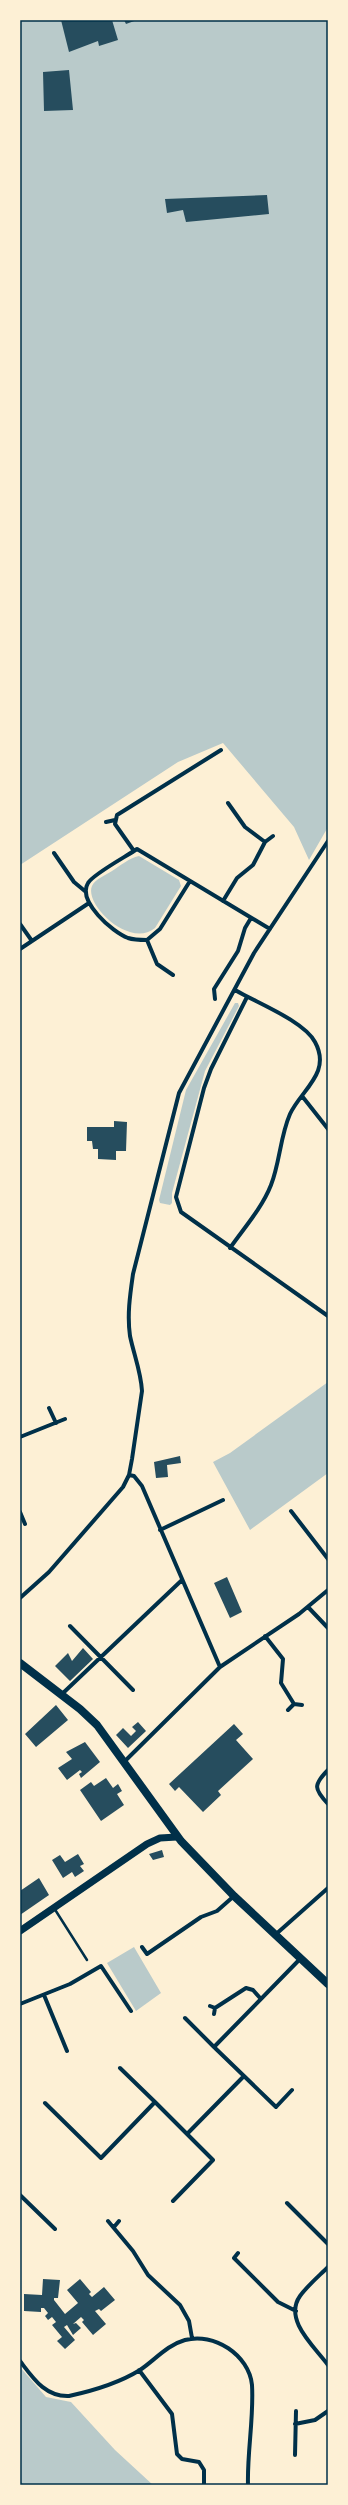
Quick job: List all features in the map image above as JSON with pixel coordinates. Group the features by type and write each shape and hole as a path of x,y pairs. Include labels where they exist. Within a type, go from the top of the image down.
{"main road":[{"path":"20,1663 62,1694 97,1725 125,1761 143,1791 177,1837 274,1935 328,1984"}],"street":[{"path":"106,822 115,820 119,813 221,750"},
{"path":"228,803 245,827 265,842"},
{"path":"115,820 134,851"},
{"path":"223,901 237,878 253,865 265,842 273,836"},
{"path":"20,1598 59,1561 114,1498 129,1475 142,1391 142,1379 130,1336 128,1318 133,1274 179,1093 254,953 328,841"},
{"path":"86,892 89,880 137,849 270,930"},
{"path":"54,853 74,882 86,892 90,903 107,924 129,938 147,940 160,929 190,881"},
{"path":"20,949 90,903"},
{"path":"215,999 214,989 238,951 245,928 251,918"},
{"path":"20,924 32,941"},
{"path":"147,940 157,964 173,975"},
{"path":"230,1248 258,1208 271,1184 286,1124 302,1096 319,1073 320,1058 316,1043 306,1030 235,990"},
{"path":"247,997 211,1069 197,1108 176,1197 178,1209 230,1248 328,1316"},
{"path":"302,1096 328,1128"},
{"path":"49,1408 56,1423"},
{"path":"20,1438 65,1419"},
{"path":"129,1475 134,1476 142,1486 220,1667"},
{"path":"160,1530 223,1500"},
{"path":"291,1511 328,1559"},
{"path":"20,1512 25,1524"},
{"path":"62,1694 182,1580"},
{"path":"125,1761 220,1667 308,1607 328,1590"},
{"path":"308,1607 328,1628"},
{"path":"70,1626 133,1690"},
{"path":"265,1636 283,1659 281,1683 294,1704"},
{"path":"294,1704 302,1705"},
{"path":"288,1710 294,1704"},
{"path":"327,1800 319,1794 317,1785 318,1780 328,1770"},
{"path":"20,1931 155,1840 177,1837"},
{"path":"274,1935 328,1888"},
{"path":"142,1947 147,1954 201,1918 217,1911 234,1896"},
{"path":"214,2047 300,1959"},
{"path":"20,2004 70,1984 101,1966 131,2011"},
{"path":"214,2014 215,2008 246,1988 253,1990 261,1999"},
{"path":"44,1995 67,2051"},
{"path":"210,2006 215,2008"},
{"path":"184,2018 276,2108 292,2090"},
{"path":"120,2068 213,2160 173,2201"},
{"path":"187,2134 244,2076"},
{"path":"45,2103 101,2158 155,2102"},
{"path":"20,2195 56,2228"},
{"path":"287,2203 328,2244"},
{"path":"108,2221 114,2226 133,2251 148,2275 180,2305 188,2320 192,2338"},
{"path":"114,2226 119,2221"},
{"path":"238,2253 234,2258 278,2302 296,2312"},
{"path":"328,2267 300,2296 296,2312 297,2319 306,2337 328,2365"},
{"path":"20,2361 43,2388 61,2396 97,2388 139,2370 170,2346 192,2338 213,2340 227,2347 245,2365 250,2375 252,2385 248,2485"},
{"path":"139,2370 172,2414 176,2454 182,2459 199,2462 204,2470 204,2485"},
{"path":"295,2455 296,2410"},
{"path":"295,2424 315,2420 328,2411"}],"lane":[{"path":"54,1908 87,1960"}],"shaded area":[{"path":"20,20 328,20 328,827 309,860 294,827 223,743 178,762 20,865"},
{"path":"139,856 179,880 181,886 155,928 144,933 133,933 122,929 111,922 102,913 91,894 92,886 98,879 128,860"},
{"path":"235,1003 238,1003 239,1006 205,1071 172,1193 172,1203 170,1205 160,1203 159,1200 186,1090"},
{"path":"328,1382 328,1473 250,1530 213,1462 230,1453"},
{"path":"134,1947 161,1993 136,2011 107,1963"},
{"path":"20,2367 46,2397 71,2402 115,2450 153,2485 20,2485"}],"building":[{"path":"61,20 112,20 118,40 99,46 98,41 69,52"},
{"path":"124,20 137,20 126,24"},
{"path":"69,70 73,110 44,111 43,72"},
{"path":"267,195 269,214 186,222 183,210 167,213 165,199"},
{"path":"114,1121 127,1122 126,1151 116,1151 116,1160 98,1159 98,1149 93,1149 92,1141 87,1141 87,1127 114,1127"},
{"path":"180,1456 181,1463 167,1465 168,1477 156,1478 154,1462"},
{"path":"227,1577 242,1612 230,1618 214,1583"},
{"path":"83,1648 93,1659 70,1681 55,1666 68,1653 72,1661"},
{"path":"56,1705 68,1720 36,1747 25,1734"},
{"path":"138,1722 146,1731 128,1748 116,1735 123,1728 131,1736 136,1731 132,1727"},
{"path":"234,1724 243,1734 236,1740 253,1759 218,1791 221,1795 203,1812 179,1787 175,1791 169,1784"},
{"path":"85,1742 100,1762 81,1778 79,1774 82,1772 80,1770 67,1780 58,1768 72,1759 66,1752"},
{"path":"106,1778 113,1788 118,1784 122,1791 117,1794 124,1805 101,1821 80,1790 91,1782 94,1786"},
{"path":"162,1850 164,1857 153,1860 149,1854"},
{"path":"78,1854 84,1864 80,1866 84,1871 75,1877 72,1872 63,1878 52,1860 60,1855 65,1862"},
{"path":"39,1878 49,1895 20,1915 20,1891"},
{"path":"43,2279 60,2280 58,2298 54,2298 54,2300 65,2314 78,2303 67,2290 80,2279 91,2292 89,2294 92,2297 104,2287 115,2300 101,2311 99,2309 95,2311 106,2324 93,2335 82,2322 84,2320 81,2317 73,2324 76,2323 81,2328 73,2335 67,2325 64,2327 75,2340 65,2349 57,2341 62,2337 52,2325 56,2322 52,2317 48,2320 45,2316 48,2313 44,2308 41,2308 41,2312 24,2311 24,2294 42,2295"}]}
